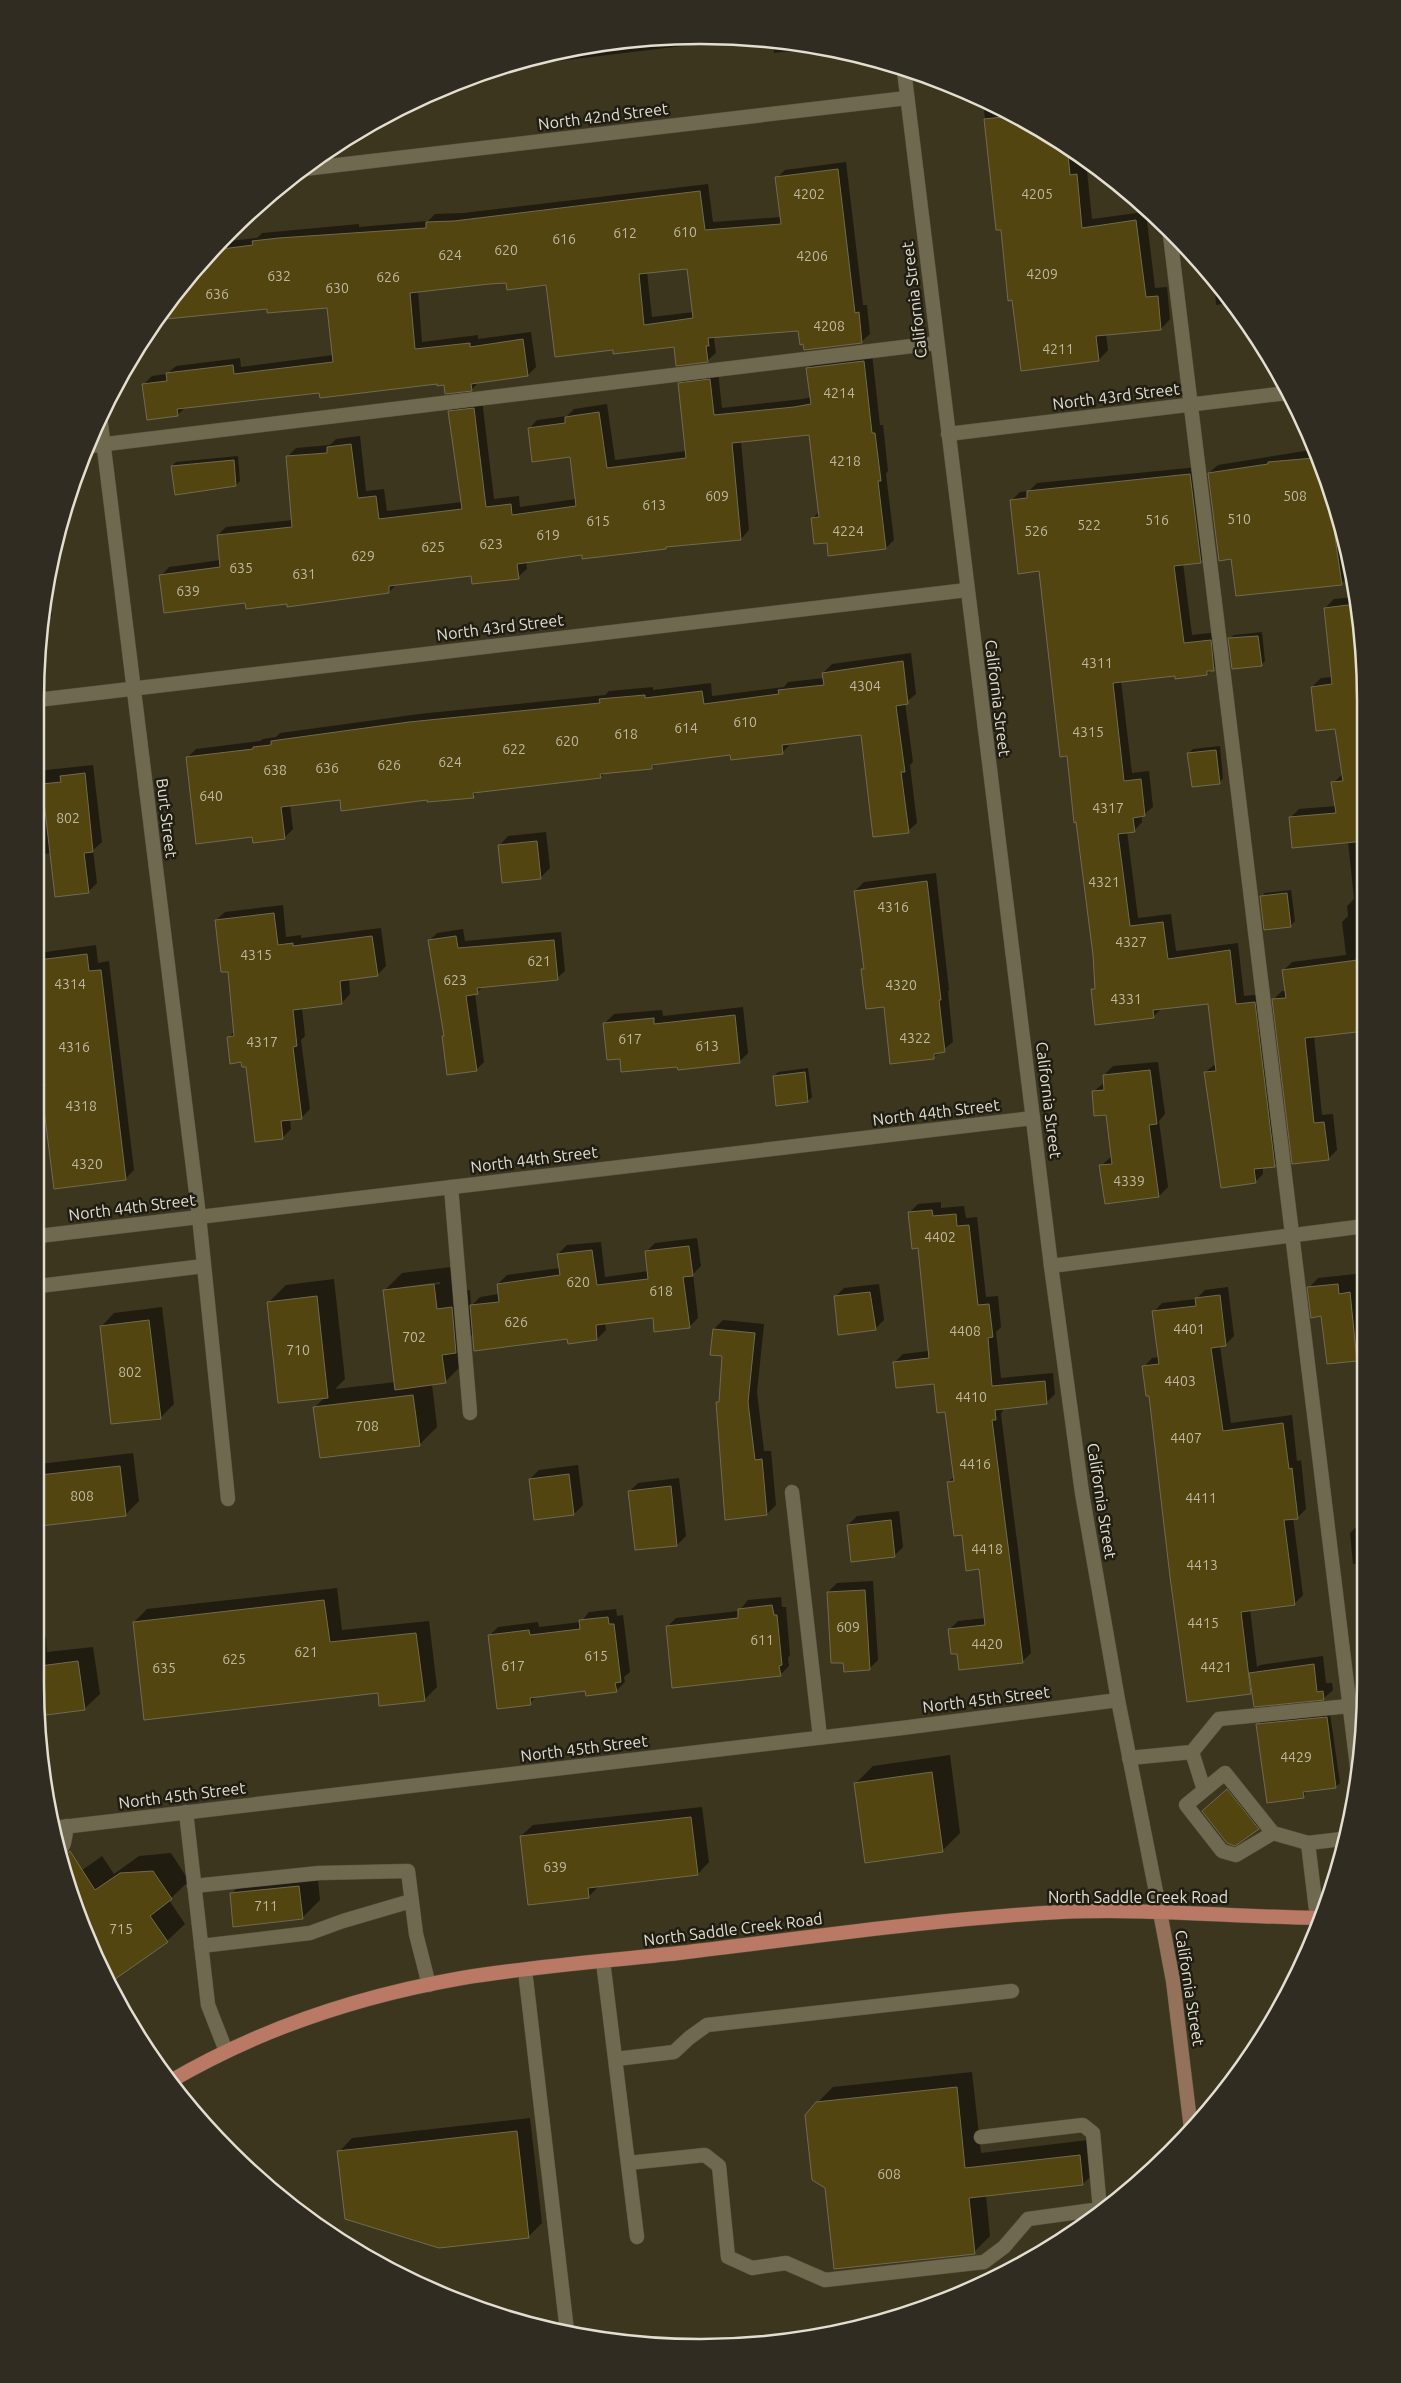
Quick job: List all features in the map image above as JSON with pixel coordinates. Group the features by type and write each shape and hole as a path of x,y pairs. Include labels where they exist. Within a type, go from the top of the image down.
{"main road":[{"name":"North Saddle Creek Road","path":"176,2078 226,2051 324,2013 385,1995 476,1976 966,1920 1062,1912 1160,1912 1313,1918"},
{"name":"California Street","path":"1160,1912 1173,1981 1190,2120"}],"street":[{"name":"California Street","path":"905,77 1051,1266 1083,1501 1118,1700 1160,1912"},
{"name":"North 42nd Street","path":"317,167 907,98"},
{"path":"1171,242 1290,1235 1354,1745"},
{"path":"97,446 937,343"},
{"name":"North 43rd Street","path":"948,434 1281,394"},
{"name":"Burt Street","path":"97,446 134,688 199,1216 228,1499"},
{"name":"North 43rd Street","path":"44,699 967,590"},
{"name":"North 44th Street","path":"44,1235 1033,1118"},
{"path":"451,1187 470,1413"},
{"path":"1051,1266 1357,1227"},
{"path":"44,1285 204,1266"},
{"path":"792,1492 820,1737"},
{"name":"North 45th Street","path":"61,1827 1118,1700"},
{"path":"1129,1758 1192,1752 1219,1719 1349,1706"},
{"path":"1192,1752 1204,1790"},
{"path":"1273,1833 1236,1856 1222,1851 1186,1805 1225,1773 1273,1833 1308,1843 1338,1839"},
{"path":"186,1812 208,2005 226,2051"},
{"path":"61,1827 64,1843"},
{"path":"1308,1843 1317,1906"},
{"path":"194,1886 318,1873 408,1871 416,1934 429,1985"},
{"path":"201,1946 310,1933 411,1901"},
{"path":"604,1961 637,2237"},
{"path":"525,1970 566,2326"},
{"path":"616,2058 674,2052 688,2038 707,2026 1012,1991"},
{"path":"981,2137 1083,2125 1093,2133 1103,2202"},
{"path":"628,2163 705,2155 719,2166 728,2257 752,2268 786,2263 825,2280 984,2262 1004,2247 1028,2219 1091,2211"}],"building":[{"path":"1002,117 1068,156 1070,175 1077,174 1082,228 1136,220 1146,297 1158,296 1161,330 1096,336 1099,361 1021,371 1012,300 1008,301 1001,230 996,230 984,119"},
{"path":"838,169 855,313 859,312 862,343 804,350 803,344 800,345 798,331 708,338 709,346 706,346 708,362 676,366 674,347 613,354 613,350 555,357 546,285 507,290 506,283 489,284 410,293 415,349 470,343 470,347 523,339 528,376 471,384 472,391 445,394 444,385 437,386 437,384 320,398 319,393 177,409 178,416 147,420 142,384 167,381 166,373 233,365 234,374 333,362 327,308 267,313 267,309 166,319 207,267 224,249 253,245 252,241 426,228 426,222 454,221 700,191 705,230 781,224 775,177","holes":["687,269 693,318 644,325 639,274"]},
{"path":"864,361 872,433 875,433 881,481 878,481 886,549 828,556 827,543 814,544 811,518 819,517 809,435 732,443 741,540 666,547 666,549 582,559 582,555 517,564 519,579 472,584 471,576 389,586 389,593 287,607 287,604 246,609 245,603 164,613 159,575 220,567 217,535 292,527 286,456 327,453 327,447 351,444 358,498 376,496 379,519 462,509 448,411 474,408 486,507 511,504 512,515 576,506 570,457 532,462 528,428 565,423 565,417 599,412 607,468 686,458 678,383 710,379 714,415 794,407 811,404 806,368"},
{"path":"1310,458 1335,530 1342,585 1236,596 1231,559 1219,561 1208,473 1268,464 1268,462"},
{"path":"234,460 236,486 175,495 171,466"},
{"path":"1190,474 1201,563 1174,566 1184,643 1211,640 1214,671 1207,671 1207,675 1175,679 1175,676 1113,683 1124,781 1141,779 1145,816 1133,818 1135,832 1118,834 1130,926 1163,922 1168,959 1230,950 1236,1004 1255,1002 1275,1167 1254,1169 1256,1183 1221,1188 1204,1072 1216,1071 1208,1004 1153,1010 1154,1018 1095,1025 1091,989 1095,989 1093,955 1076,822 1074,823 1067,756 1060,757 1039,571 1018,574 1010,500 1027,498 1027,491"},
{"path":"1350,605 1352,615 1357,700 1357,842 1292,848 1289,817 1336,813 1331,782 1343,781 1335,729 1316,731 1311,687 1332,684 1324,608"},
{"path":"1258,636 1262,666 1232,669 1228,638"},
{"path":"903,661 908,704 896,706 905,772 901,772 909,833 873,837 861,735 782,745 783,754 731,760 730,755 652,765 652,769 600,774 601,778 473,793 474,798 427,802 427,800 341,811 340,800 281,807 285,839 253,843 252,837 196,844 186,757 253,749 253,747 271,745 271,741 409,722 600,703 599,699 645,695 645,698 702,691 704,704 779,694 778,690 824,685 822,673"},
{"path":"1216,750 1220,784 1192,787 1187,753"},
{"path":"85,773 93,852 84,853 89,893 55,897 44,801 44,784 61,782 60,776"},
{"path":"537,841 541,879 502,883 498,845"},
{"path":"927,881 945,1052 934,1054 934,1059 890,1064 884,1007 866,1009 861,969 864,969 854,891"},
{"path":"1287,893 1291,927 1264,930 1260,896"},
{"path":"274,913 278,945 293,943 293,946 372,936 378,976 340,981 342,1004 293,1010 297,1046 293,1047 302,1119 281,1121 283,1139 255,1142 246,1067 242,1067 241,1062 230,1064 227,1037 234,1036 228,972 221,972 215,920"},
{"path":"456,936 458,948 554,940 558,980 477,988 478,994 466,996 477,1071 447,1075 442,1036 444,1036 428,940"},
{"path":"87,954 89,971 101,970 126,1180 54,1189 44,1110 44,959"},
{"path":"1357,960 1357,1032 1305,1038 1314,1123 1324,1122 1329,1160 1292,1164 1272,999 1286,998 1282,970"},
{"path":"735,1015 740,1063 678,1070 677,1067 621,1072 620,1059 607,1060 603,1023 654,1018 654,1024"},
{"path":"1150,1070 1157,1124 1149,1125 1159,1197 1105,1204 1099,1165 1112,1164 1106,1115 1094,1116 1092,1091 1104,1090 1103,1075"},
{"path":"805,1072 808,1102 776,1106 773,1076"},
{"path":"932,1210 933,1216 956,1214 957,1226 969,1225 978,1305 989,1304 993,1337 988,1338 992,1386 1045,1381 1047,1404 995,1410 996,1420 992,1420 1023,1663 959,1670 957,1654 951,1654 948,1629 985,1625 979,1569 966,1571 962,1535 954,1536 947,1482 954,1481 945,1412 937,1413 934,1384 896,1388 893,1362 929,1358 918,1248 912,1249 908,1212"},
{"path":"689,1246 693,1276 683,1277 690,1328 654,1332 653,1318 596,1325 597,1340 568,1344 567,1339 474,1351 470,1305 499,1302 497,1284 560,1275 557,1254 592,1250 597,1285 648,1279 645,1251"},
{"path":"434,1284 437,1309 452,1307 456,1353 442,1355 446,1383 395,1390 383,1290"},
{"path":"1338,1284 1339,1294 1350,1292 1357,1361 1327,1364 1321,1316 1311,1318 1307,1287"},
{"path":"870,1292 876,1330 838,1335 834,1296"},
{"path":"1220,1295 1226,1346 1211,1348 1223,1431 1283,1423 1289,1469 1292,1468 1298,1519 1284,1520 1295,1605 1241,1612 1251,1694 1187,1702 1149,1396 1146,1396 1142,1366 1159,1364 1152,1311 1196,1306 1195,1298"},
{"path":"317,1296 328,1398 278,1403 267,1302"},
{"path":"149,1320 161,1419 111,1424 100,1326"},
{"path":"713,1329 755,1333 748,1402 755,1460 762,1459 767,1515 725,1520 716,1402 719,1402 722,1356 710,1355"},
{"path":"413,1395 420,1446 320,1458 313,1407"},
{"path":"120,1466 126,1516 44,1526 44,1475"},
{"path":"569,1474 574,1515 534,1520 529,1479"},
{"path":"671,1486 677,1546 635,1550 628,1491"},
{"path":"891,1520 895,1557 851,1562 847,1525"},
{"path":"865,1590 870,1670 844,1672 843,1663 831,1663 827,1592"},
{"path":"324,1600 330,1642 416,1633 425,1701 379,1706 378,1693 144,1720 133,1622"},
{"path":"772,1605 774,1615 777,1615 782,1665 779,1666 781,1676 672,1688 666,1626 738,1618 738,1609"},
{"path":"608,1617 609,1624 614,1624 621,1682 615,1683 617,1692 586,1696 585,1691 530,1698 531,1705 497,1709 488,1635 529,1630 530,1635 580,1629 579,1620"},
{"path":"78,1661 85,1710 46,1715 44,1665"},
{"path":"1314,1664 1317,1692 1323,1691 1324,1700 1254,1707 1249,1673"},
{"path":"1327,1717 1336,1788 1303,1792 1304,1798 1267,1803 1256,1724"},
{"path":"932,1772 943,1852 865,1863 854,1783"},
{"path":"1227,1789 1259,1829 1235,1846 1227,1843 1202,1811"},
{"path":"691,1817 698,1875 588,1888 589,1898 528,1905 520,1836"},
{"path":"70,1851 95,1890 120,1873 153,1871 172,1899 150,1916 168,1942 115,1979 94,1934 67,1854"},
{"path":"299,1886 303,1919 233,1927 230,1893"},
{"path":"957,2087 965,2168 1080,2155 1083,2185 969,2198 975,2254 834,2269 825,2188 812,2180 805,2115 816,2102"},
{"path":"517,2131 529,2238 439,2248 345,2219 337,2151"}]}
